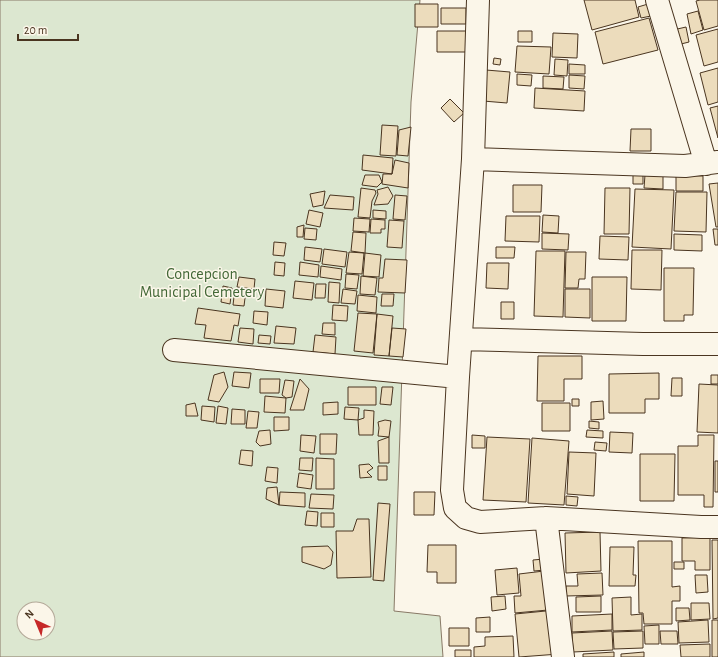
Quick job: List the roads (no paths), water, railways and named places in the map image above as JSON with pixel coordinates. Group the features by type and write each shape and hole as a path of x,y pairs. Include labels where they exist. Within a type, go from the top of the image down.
{"street":[{"path":"478,0 473,159 452,490 455,508 466,518 480,522 546,518 718,527"},
{"path":"473,159 685,166 712,163 657,0"},
{"path":"461,339 643,344 718,344"},
{"path":"174,350 458,377"},
{"path":"546,518 563,657"}],"park label":[{"name":"Concepcion Municipal Cemetery","path":"202,283"}]}
